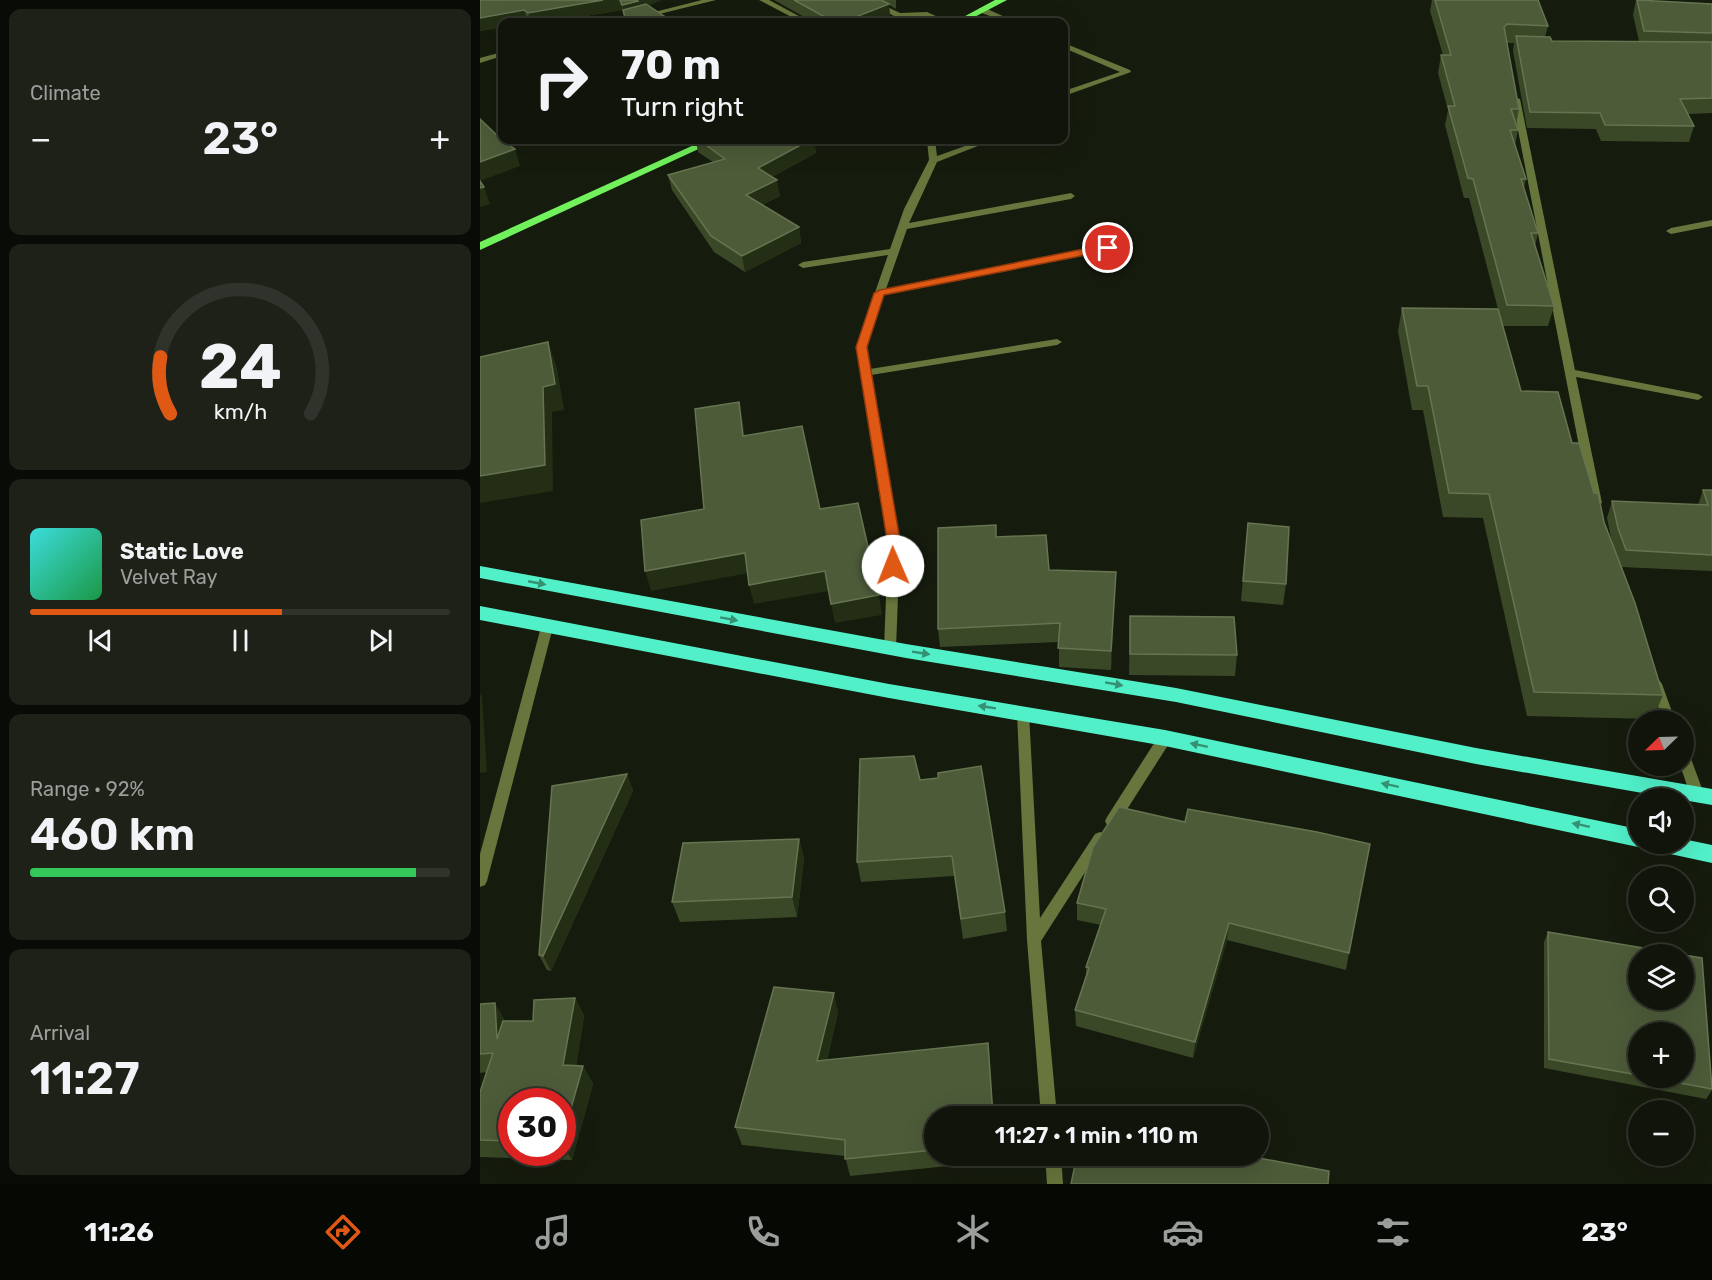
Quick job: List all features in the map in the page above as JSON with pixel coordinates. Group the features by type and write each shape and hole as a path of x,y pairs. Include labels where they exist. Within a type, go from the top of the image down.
{"highway":[{"path":"480,572 890,648 1176,695 1476,756 1705,796"},
{"path":"480,613 889,692 1165,738 1628,836"},
{"path":"1694,850 1712,854"}],"main road":[{"path":"967,18 1002,0"},
{"path":"480,246 704,144"}],"street":[{"path":"637,18 712,0"},
{"path":"763,0 799,18"},
{"path":"867,0 899,15 924,14 934,18"},
{"path":"982,10 1002,18"},
{"path":"1068,47 1127,72 1068,93"},
{"path":"480,62 498,55"},
{"path":"1515,92 1597,510"},
{"path":"890,648 894,546 861,347 909,209 933,160 931,144"},
{"path":"933,160 978,144"},
{"path":"903,227 1071,196"},
{"path":"1671,231 1712,223"},
{"path":"880,293 1108,248"},
{"path":"803,265 894,251"},
{"path":"866,373 1057,342"},
{"path":"1569,372 1698,397"},
{"path":"480,881 547,627"},
{"path":"1653,676 1665,710"},
{"path":"1023,713 1034,940 1048,1106"},
{"path":"1034,940 1165,738"},
{"path":"1694,776 1705,796"},
{"path":"1054,1166 1055,1184"}],"building":[{"path":"480,0 603,0 528,13 524,10 480,18"},
{"path":"620,0 637,0 638,1 622,5"},
{"path":"794,0 881,0 889,4 853,18 827,18"},
{"path":"1435,0 1538,0 1548,26 1507,24 1504,27 1519,109 1511,109 1518,130 1510,130 1526,179 1521,179 1538,233 1531,233 1554,306 1507,305 1473,179 1468,178 1448,106 1455,106 1441,55 1451,55"},
{"path":"1637,0 1712,4 1712,33 1644,31"},
{"path":"646,4 667,18 625,18 623,10"},
{"path":"1516,36 1550,37 1552,41 1712,42 1712,98 1680,99 1694,126 1605,125 1600,113 1530,112"},
{"path":"480,119 498,136 498,144 508,144 515,149 480,162"},
{"path":"704,144 803,144 758,168 777,180 746,195 799,227 742,256 711,236 668,175 725,159"},
{"path":"1402,308 1498,309 1521,391 1558,392 1572,443 1579,443 1594,493 1598,493 1604,522 1635,603 1663,695 1534,692 1489,494 1449,493 1428,386 1417,386"},
{"path":"548,342 555,384 543,387 545,465 480,476 480,357"},
{"path":"739,402 743,436 802,426 820,509 858,503 879,595 831,604 825,571 749,585 745,553 645,571 641,520 704,509 695,409"},
{"path":"1703,490 1712,490 1712,555 1626,550 1612,501 1708,505"},
{"path":"1248,523 1289,527 1286,584 1243,581"},
{"path":"996,525 996,537 1046,535 1049,570 1116,572 1111,651 1058,648 1060,623 938,629 938,528"},
{"path":"1130,616 1234,617 1237,655 1130,654"},
{"path":"914,756 920,780 938,778 938,773 981,766 1005,912 961,919 952,856 857,862 860,759"},
{"path":"627,774 543,956 539,955 552,786"},
{"path":"1119,807 1185,822 1188,809 1370,844 1349,953 1229,923 1195,1042 1075,1010 1089,968 1086,967 1106,909 1077,903 1093,847"},
{"path":"799,839 792,897 672,902 683,843"},
{"path":"1548,932 1628,945 1628,1010 1694,1010 1694,957 1702,958 1712,1089 1694,1086 1694,1022 1628,1022 1628,1073 1549,1059"},
{"path":"774,987 834,993 817,1061 988,1043 992,1106 924,1106 924,1151 845,1159 845,1140 735,1127"},
{"path":"575,998 563,1065 583,1066 576,1091 576,1088 498,1088 498,1141 480,1140 480,1092 493,1053 480,1054 480,1004 495,1003 497,1039 503,1021 533,1021 534,1000"},
{"path":"1269,1160 1329,1171 1328,1184 1071,1184 1075,1166 1269,1166"}],"route":[{"path":"893,566 894,546 861,347 880,293 1108,248"}]}
